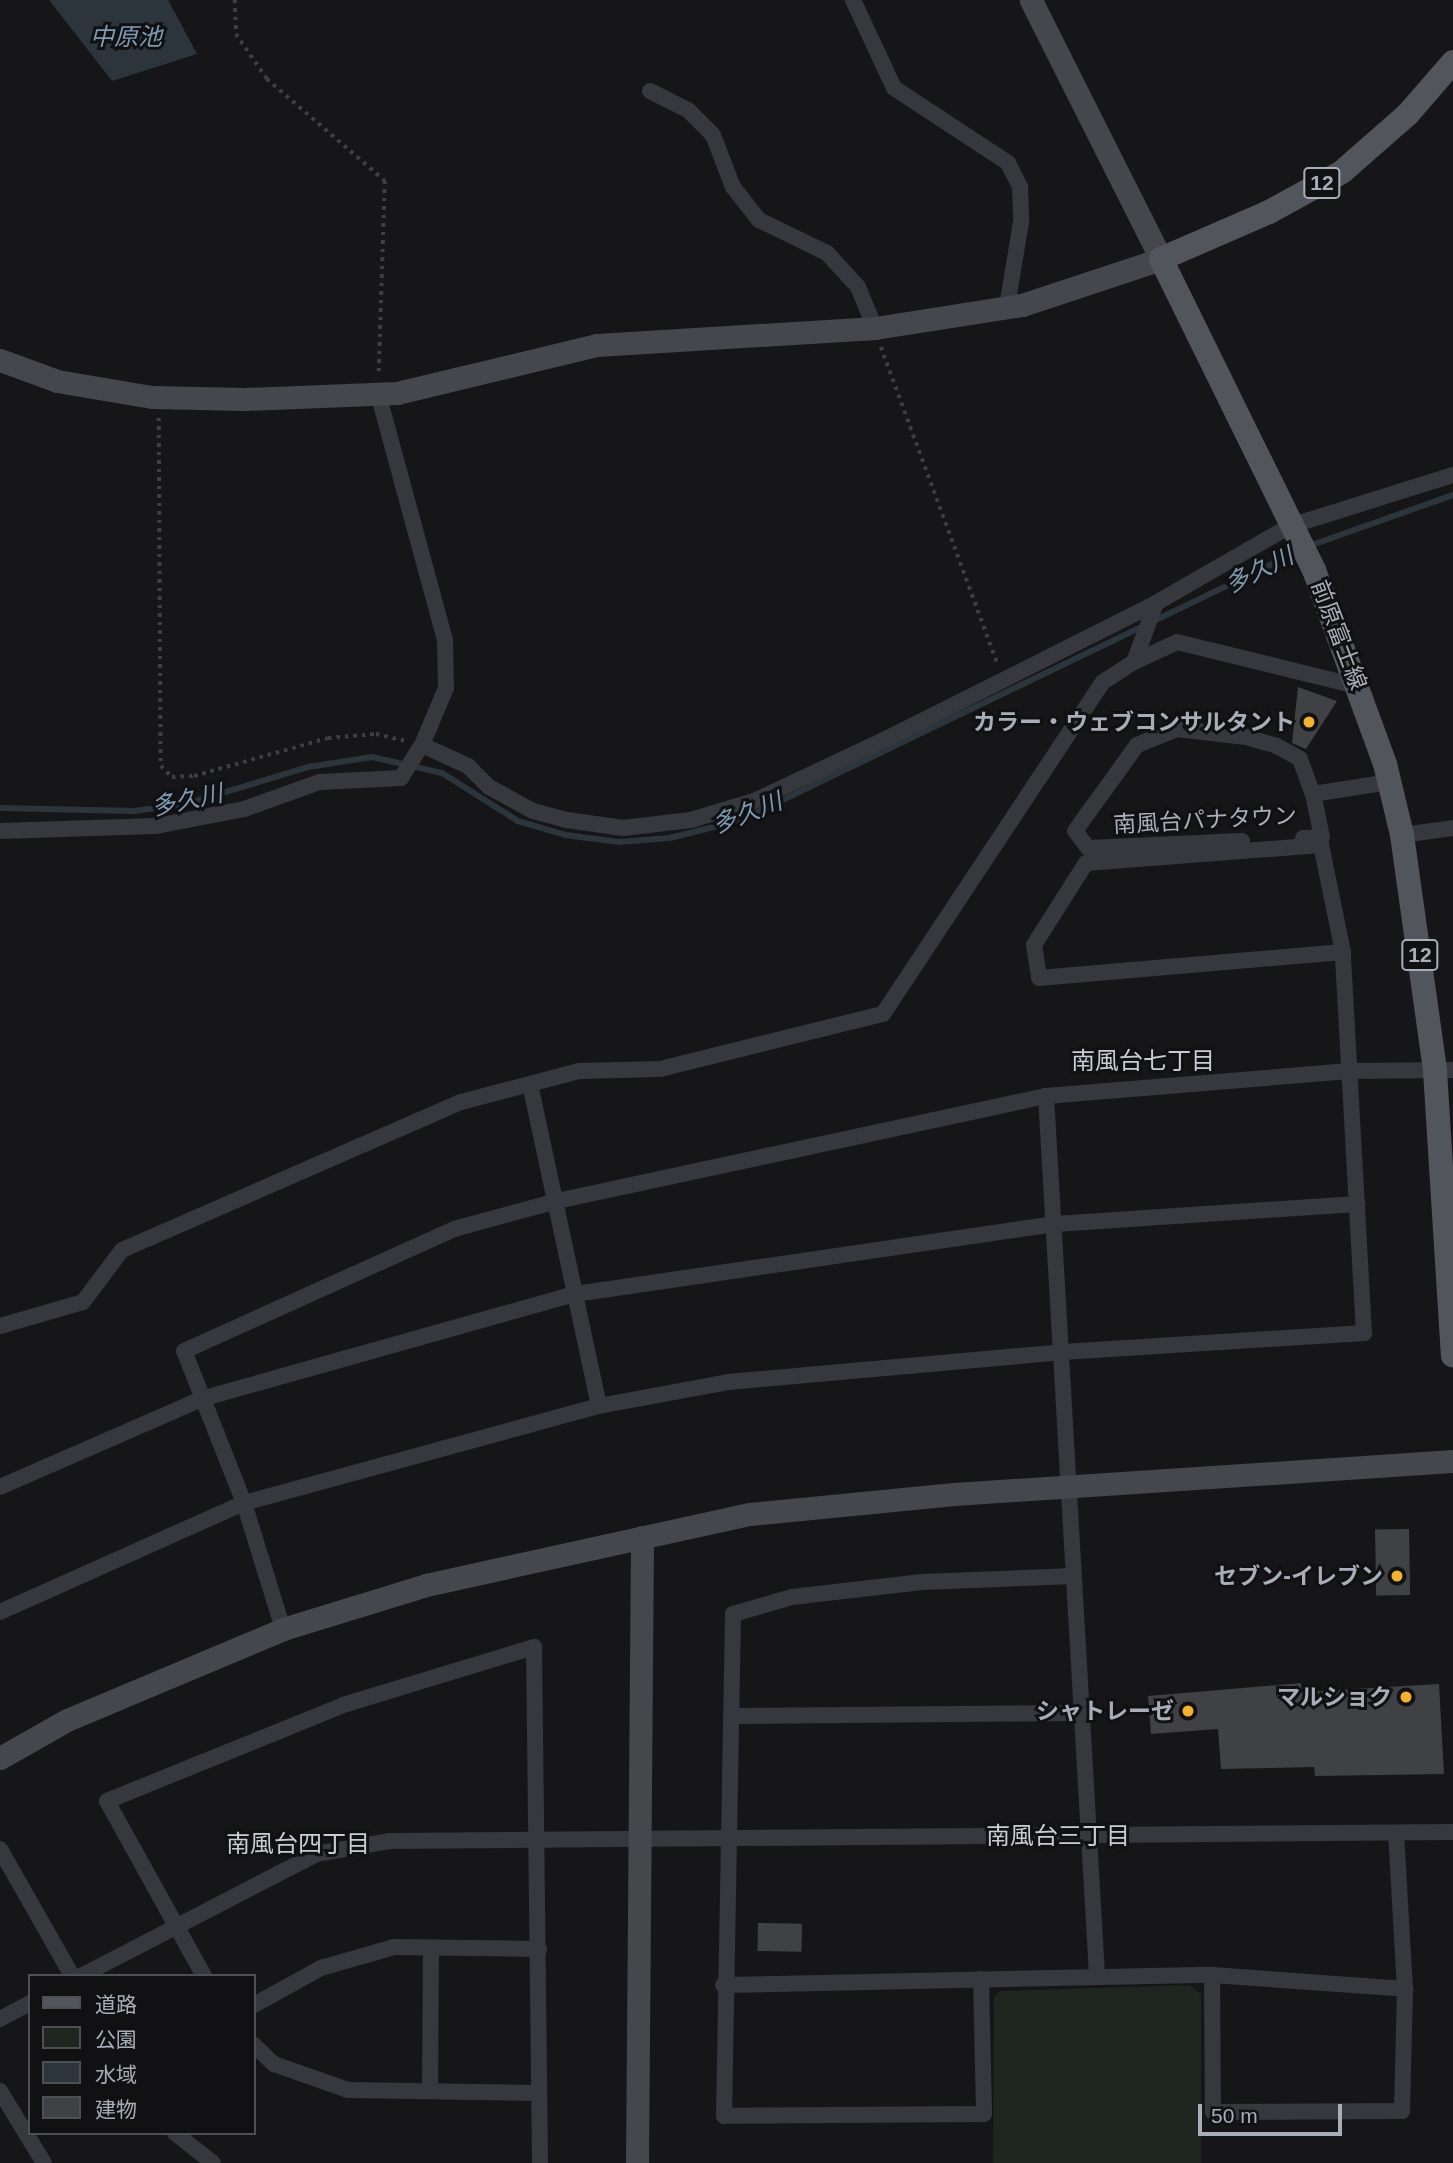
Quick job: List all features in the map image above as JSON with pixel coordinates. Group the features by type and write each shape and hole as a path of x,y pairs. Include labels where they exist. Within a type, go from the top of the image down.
{"main road":[{"name":"12","path":"1161,259 1269,212 1342,172 1408,114 1453,62"},
{"name":"前原富士線","path":"1161,259 1290,526 1314,570 1360,687 1390,782 1444,1070 1453,1355"}],"street":[{"path":"853,0 894,88 983,142 1008,163 1020,187 1021,222 1007,307"},
{"path":"0,360 57,381 160,397 245,399 378,394 597,345 875,328 1007,307 1161,259 1031,0"},
{"path":"650,91 688,110 713,135 733,187 760,220 827,253 858,287 875,328"},
{"path":"0,831 156,826 244,809 320,782 401,778 419,751 446,688 445,639 378,394"},
{"path":"419,751 468,766 489,787 533,811 599,826 652,826 691,820 754,800 1004,680 1156,603 1290,526 1453,475"},
{"path":"1134,662 1156,603"},
{"path":"0,1326 83,1302 122,1250 461,1102 579,1071 660,1069 883,1014 1103,682 1134,662 1177,642 1360,687"},
{"name":"南風台パナタウン","path":"1177,729 1246,737 1277,746 1300,759 1313,794 1322,837 1088,848 1075,831 1137,744 1177,729"},
{"name":"南風台パナタウン","path":"1313,794 1390,782"},
{"path":"1402,835 1453,828"},
{"path":"0,1612 244,1503 599,1406 727,1382 1063,1352 1364,1333 1343,952 1321,845 1086,863 1034,945 1039,978 1343,952"},
{"path":"283,1629 244,1503 184,1351 454,1229 557,1201 1046,1096 1349,1071 1444,1070"},
{"path":"530,1084 599,1406"},
{"path":"1046,1096 1063,1352 1073,1576 1091,1837 1097,1975"},
{"path":"0,1487 201,1399 575,1294 1055,1224 1357,1204"},
{"path":"0,1758 66,1720 283,1629 426,1585 751,1514 1069,1486 1453,1461"},
{"path":"637,2163 642,1537"},
{"path":"981,1979 984,2113 724,2116 723,1984 733,1614 792,1597 922,1583 1073,1576"},
{"path":"203,1974 107,1801 343,1705 534,1647 540,2163"},
{"path":"731,1716 1083,1713"},
{"path":"85,1974 316,1854 389,1841 538,1841 641,1836 729,1839 1453,1832"},
{"path":"1212,1975 1213,2112 1402,2111 1405,1989 1396,1834"},
{"path":"0,1849 71,1974"},
{"path":"256,2004 321,1968 394,1947 539,1949"},
{"path":"430,2091 431,1948"},
{"path":"723,1984 1097,1975 1212,1975 1405,1989"},
{"path":"0,2019 28,2004"},
{"path":"256,2047 274,2064 348,2090 540,2093"},
{"path":"0,2091 44,2163"},
{"path":"177,2135 212,2163"}],"path":[{"path":"235,0 236,34 267,79 385,181 378,394"},
{"path":"875,328 1004,680"},
{"path":"160,397 161,766 172,777 194,776 328,738 376,734 419,751"}],"green space":[{"path":"1190,1985 1201,1994 1201,2163 993,2163 994,1997 1000,1991"}],"water":[{"name":"中原池","path":"49,0 168,0 197,54 112,81"}],"building":[{"name":"カラー・ウェブコンサルタント","path":"1298,687 1337,701 1306,749 1292,743"},
{"path":"1409,1529 1410,1595 1376,1596 1375,1530"},
{"path":"1301,1683 1302,1692 1439,1684 1444,1774 1315,1776 1314,1767 1221,1769 1218,1729 1151,1734 1148,1696"},
{"path":"758,1923 802,1924 802,1952 758,1951"}],"waterway":[{"name":"多久川","path":"1309,546 1453,495"},
{"name":"多久川","path":"0,808 135,811 189,803 308,767 372,757 442,773 518,821 566,835 619,842 670,838 741,820 1299,551"}],"place":[{"name":"カラー・ウェブコンサルタント","path":"1309,722"},
{"name":"セブン-イレブン","path":"1397,1576"},
{"name":"マルショク","path":"1406,1697"},
{"name":"シャトレーゼ","path":"1188,1711"}],"district":[{"name":"南風台七丁目","path":"1143,1061"},
{"name":"南風台三丁目","path":"1058,1836"},
{"name":"南風台四丁目","path":"298,1844"}]}
